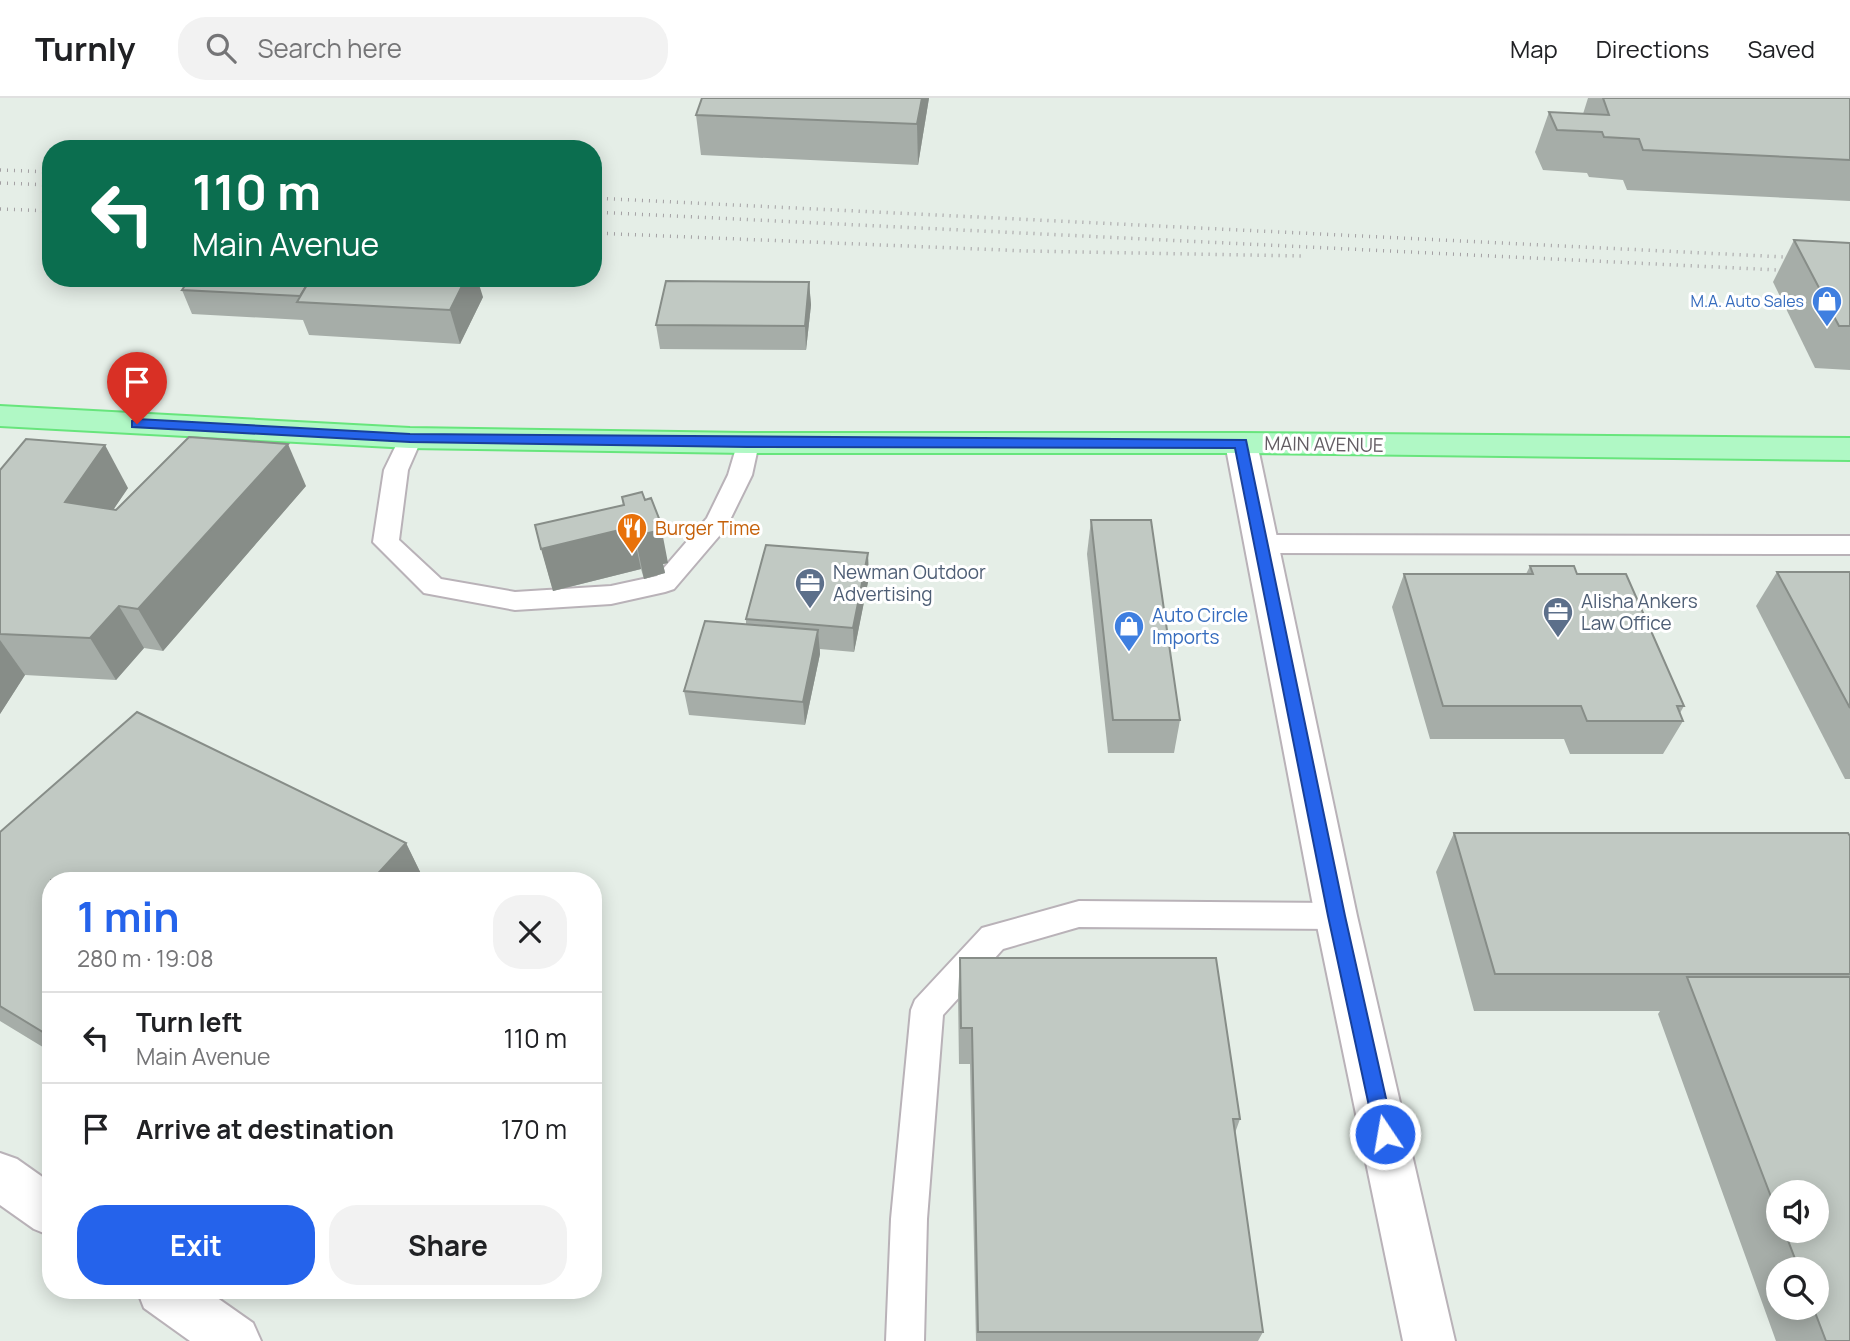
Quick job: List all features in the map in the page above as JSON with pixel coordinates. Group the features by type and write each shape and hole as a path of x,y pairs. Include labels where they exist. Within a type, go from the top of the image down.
{"main road":[{"name":"MAIN AVENUE","path":"0,416 410,438 747,443 1241,443 1850,449"}],"street":[{"path":"1241,443 1336,916 1429,1341"},
{"path":"0,1176 42,1206"},
{"path":"175,1299 235,1341"}],"lane":[{"path":"410,438 396,470 386,542 433,587 515,601 611,594 665,583 717,522 740,475 747,443"},
{"path":"1262,544 1850,545"},
{"path":"905,1341 909,1219 927,1010 993,938 1079,914 1336,916"}],"building":[{"path":"702,98 922,98 917,124 696,115"},
{"path":"1603,98 1850,98 1850,160 1643,150 1639,139 1604,137 1602,132 1557,130 1549,112 1609,115"},
{"path":"1794,240 1850,243 1850,326 1839,326"},
{"path":"666,281 809,282 805,326 656,325"},
{"path":"184,287 306,287 300,296 182,290"},
{"path":"306,287 462,287 450,310 297,302"},
{"path":"189,437 288,444 138,609 119,606 90,638 0,634 0,470 26,439 105,445 65,502 116,510"},
{"path":"642,492 645,500 651,498 660,521 654,522 657,531 635,536 632,527 541,549 535,525 624,505 622,497"},
{"name":"Auto Circle Imports","path":"1091,520 1151,520 1180,720 1113,720"},
{"name":"Newman Outdoor Advertising","path":"766,545 868,553 853,628 746,619"},
{"path":"1530,566 1574,566 1577,574 1626,574 1684,706 1677,706 1683,721 1587,721 1581,706 1443,706 1404,574 1533,574"},
{"path":"1777,572 1850,572 1850,708"},
{"path":"705,621 818,630 803,702 684,691"},
{"path":"137,712 406,843 379,872 42,872 42,1032 0,1006 0,832"},
{"path":"1454,833 1848,833 1850,974 1495,974"},
{"path":"960,958 1216,958 1240,1119 1233,1119 1263,1332 978,1332 972,1028 961,1028"},
{"path":"1687,977 1850,977 1850,1341 1826,1341 1818,1320 1829,1320 1829,1257 1794,1257 1789,1243 1829,1243 1829,1180 1766,1180 1766,1184"}],"railway":[{"path":"0,170 42,172"},
{"path":"0,183 42,185"},
{"path":"602,198 1805,258"},
{"path":"0,209 42,211"},
{"path":"602,212 1798,271"},
{"path":"602,233 1027,251 1303,256"}],"place":[{"name":"M.A. Auto Sales","path":"1827,328"},
{"name":"Burger Time","path":"632,555"},
{"name":"Newman Outdoor Advertising","path":"810,610"},
{"name":"Alisha Ankers Law Office","path":"1558,639"},
{"name":"Auto Circle Imports","path":"1129,653"}],"route":[{"path":"137,424 410,438 747,443 1241,443 1336,916 1385,1134"}]}
